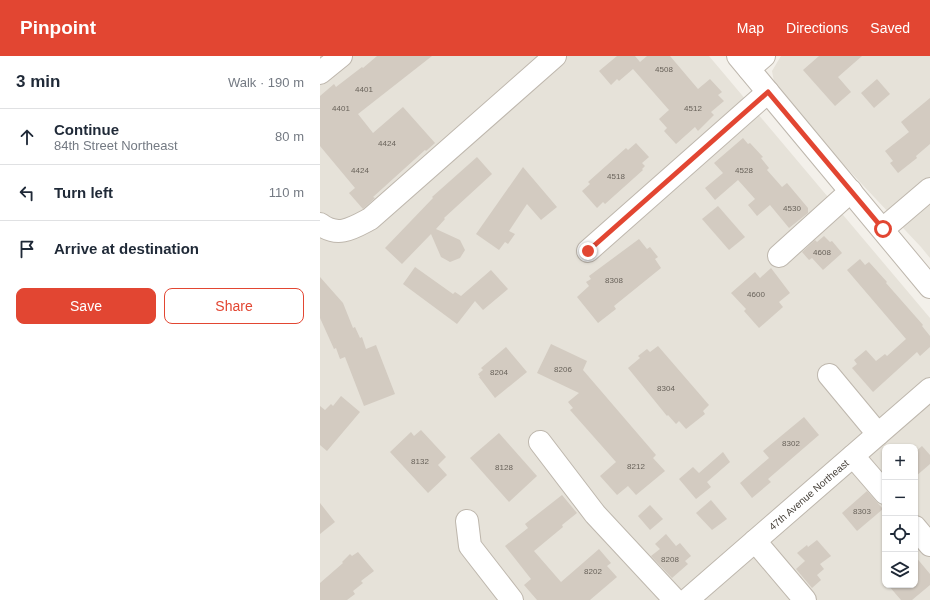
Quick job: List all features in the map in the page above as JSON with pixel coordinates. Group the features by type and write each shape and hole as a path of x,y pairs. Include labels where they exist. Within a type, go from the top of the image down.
{"street":[{"path":"320,73 341,56"},
{"path":"320,224 324,227 335,230 346,231 370,219 555,56"},
{"path":"750,60 768,92 930,287"},
{"path":"588,251 768,92"},
{"path":"883,229 930,189"},
{"path":"779,256 851,191"},
{"path":"829,375 878,434"},
{"name":"47th Avenue Northeast","path":"687,600 930,389"},
{"path":"540,442 595,514 675,600"},
{"path":"853,456 882,490"},
{"path":"467,521 470,546 512,600"},
{"path":"918,531 930,545"},
{"path":"755,541 805,600"}],"shaded area":[{"path":"320,56 709,56 930,318 930,600 320,600"},
{"path":"781,56 930,56 930,258 830,150 775,87 772,71"}],"building":[{"path":"377,56 432,56 358,114 373,133 403,107 435,143 426,151 425,150 373,197 375,198 363,209 349,193 355,188 320,146 320,96 334,84 336,87"},
{"path":"617,56 635,56 640,62 647,56 670,56 698,89 710,79 722,92 718,95 724,101 711,112 714,115 698,131 695,127 676,144 664,131 667,128 659,119 669,110 633,69 619,81 617,79 611,85 599,71"},
{"path":"819,56 862,56 838,77 851,92 835,106 803,70"},
{"path":"877,79 890,94 874,108 861,93"},
{"path":"930,98 930,144 916,156 917,158 898,173 890,163 893,161 885,151 909,132 901,122"},
{"path":"743,138 763,157 761,158 769,168 767,170 782,187 787,183 808,208 808,213 789,228 770,205 757,216 748,205 755,199 738,180 715,200 705,188 723,173 714,163"},
{"path":"636,143 649,157 642,163 645,166 642,169 643,170 605,204 603,202 597,208 582,191 590,184 588,182 626,148 628,150"},
{"path":"477,157 492,174 444,218 445,219 436,229 460,240 465,250 460,258 450,262 441,257 431,234 402,264 385,248 433,198 432,197"},
{"path":"523,167 557,207 541,220 527,204 509,231 515,234 508,244 505,242 499,250 476,234"},
{"path":"718,206 745,237 729,250 702,219"},
{"path":"824,236 830,242 832,241 842,253 823,270 812,258 809,260 802,252 815,240 817,242"},
{"path":"639,239 647,249 650,247 658,257 655,259 661,268 614,306 616,309 598,323 577,297 589,286 586,282 591,279 589,276"},
{"path":"860,259 865,265 869,262 923,325 922,326 930,336 930,347 920,356 917,352 873,392 852,368 857,364 854,360 866,350 876,361 885,354 887,356 906,339 847,270"},
{"path":"415,267 453,294 455,292 461,296 491,270 508,289 483,310 475,301 457,324 403,284"},
{"path":"771,268 790,293 779,302 783,307 759,328 744,311 746,309 731,293 755,272 760,278"},
{"path":"320,277 343,303 353,328 355,327 360,338 362,337 366,349 376,345 395,394 364,406 345,357 340,359 336,348 334,349 320,318"},
{"path":"551,344 587,361 583,370 656,455 653,458 665,471 636,495 628,486 617,495 600,476 616,462 570,410 573,408 568,402 579,393 537,373"},
{"path":"658,346 709,405 703,411 705,414 686,429 679,421 676,424 668,415 667,416 628,368 640,358 638,356 647,349 650,352"},
{"path":"506,347 527,372 495,398 478,374 483,370 481,368"},
{"path":"341,396 360,412 327,451 320,445 320,406 325,410 331,404 333,406"},
{"path":"804,417 819,435 768,479 771,482 752,498 740,483 769,458 763,451"},
{"path":"421,430 446,457 438,465 447,475 428,493 390,452 411,432 414,436"},
{"path":"499,433 537,476 509,502 470,458"},
{"path":"922,446 930,455 930,464 918,474 918,449"},
{"path":"723,452 730,462 707,482 711,487 696,499 679,479 693,467 699,473"},
{"path":"867,491 882,508 882,510 857,531 842,513"},
{"path":"562,495 577,513 562,525 563,527 534,551 561,582 599,549 611,563 607,566 617,577 590,600 537,600 524,585 531,579 505,546 528,528 525,524"},
{"path":"711,500 727,519 712,530 696,513"},
{"path":"320,503 335,522 320,534"},
{"path":"650,505 663,519 650,530 638,516"},
{"path":"666,534 676,546 680,543 691,556 685,561 688,564 672,578 651,556 660,549 655,544"},
{"path":"817,540 831,556 820,564 824,569 817,575 821,580 812,588 796,569 805,561 797,553 807,545 808,547"},
{"path":"358,552 374,571 361,581 363,583 353,591 355,594 347,600 320,600 320,583 343,563 342,562 350,554 352,556"},
{"path":"918,560 930,574 930,585 912,600 901,600 891,588 918,588"}],"route":[{"path":"588,251 768,92 883,229"}]}
